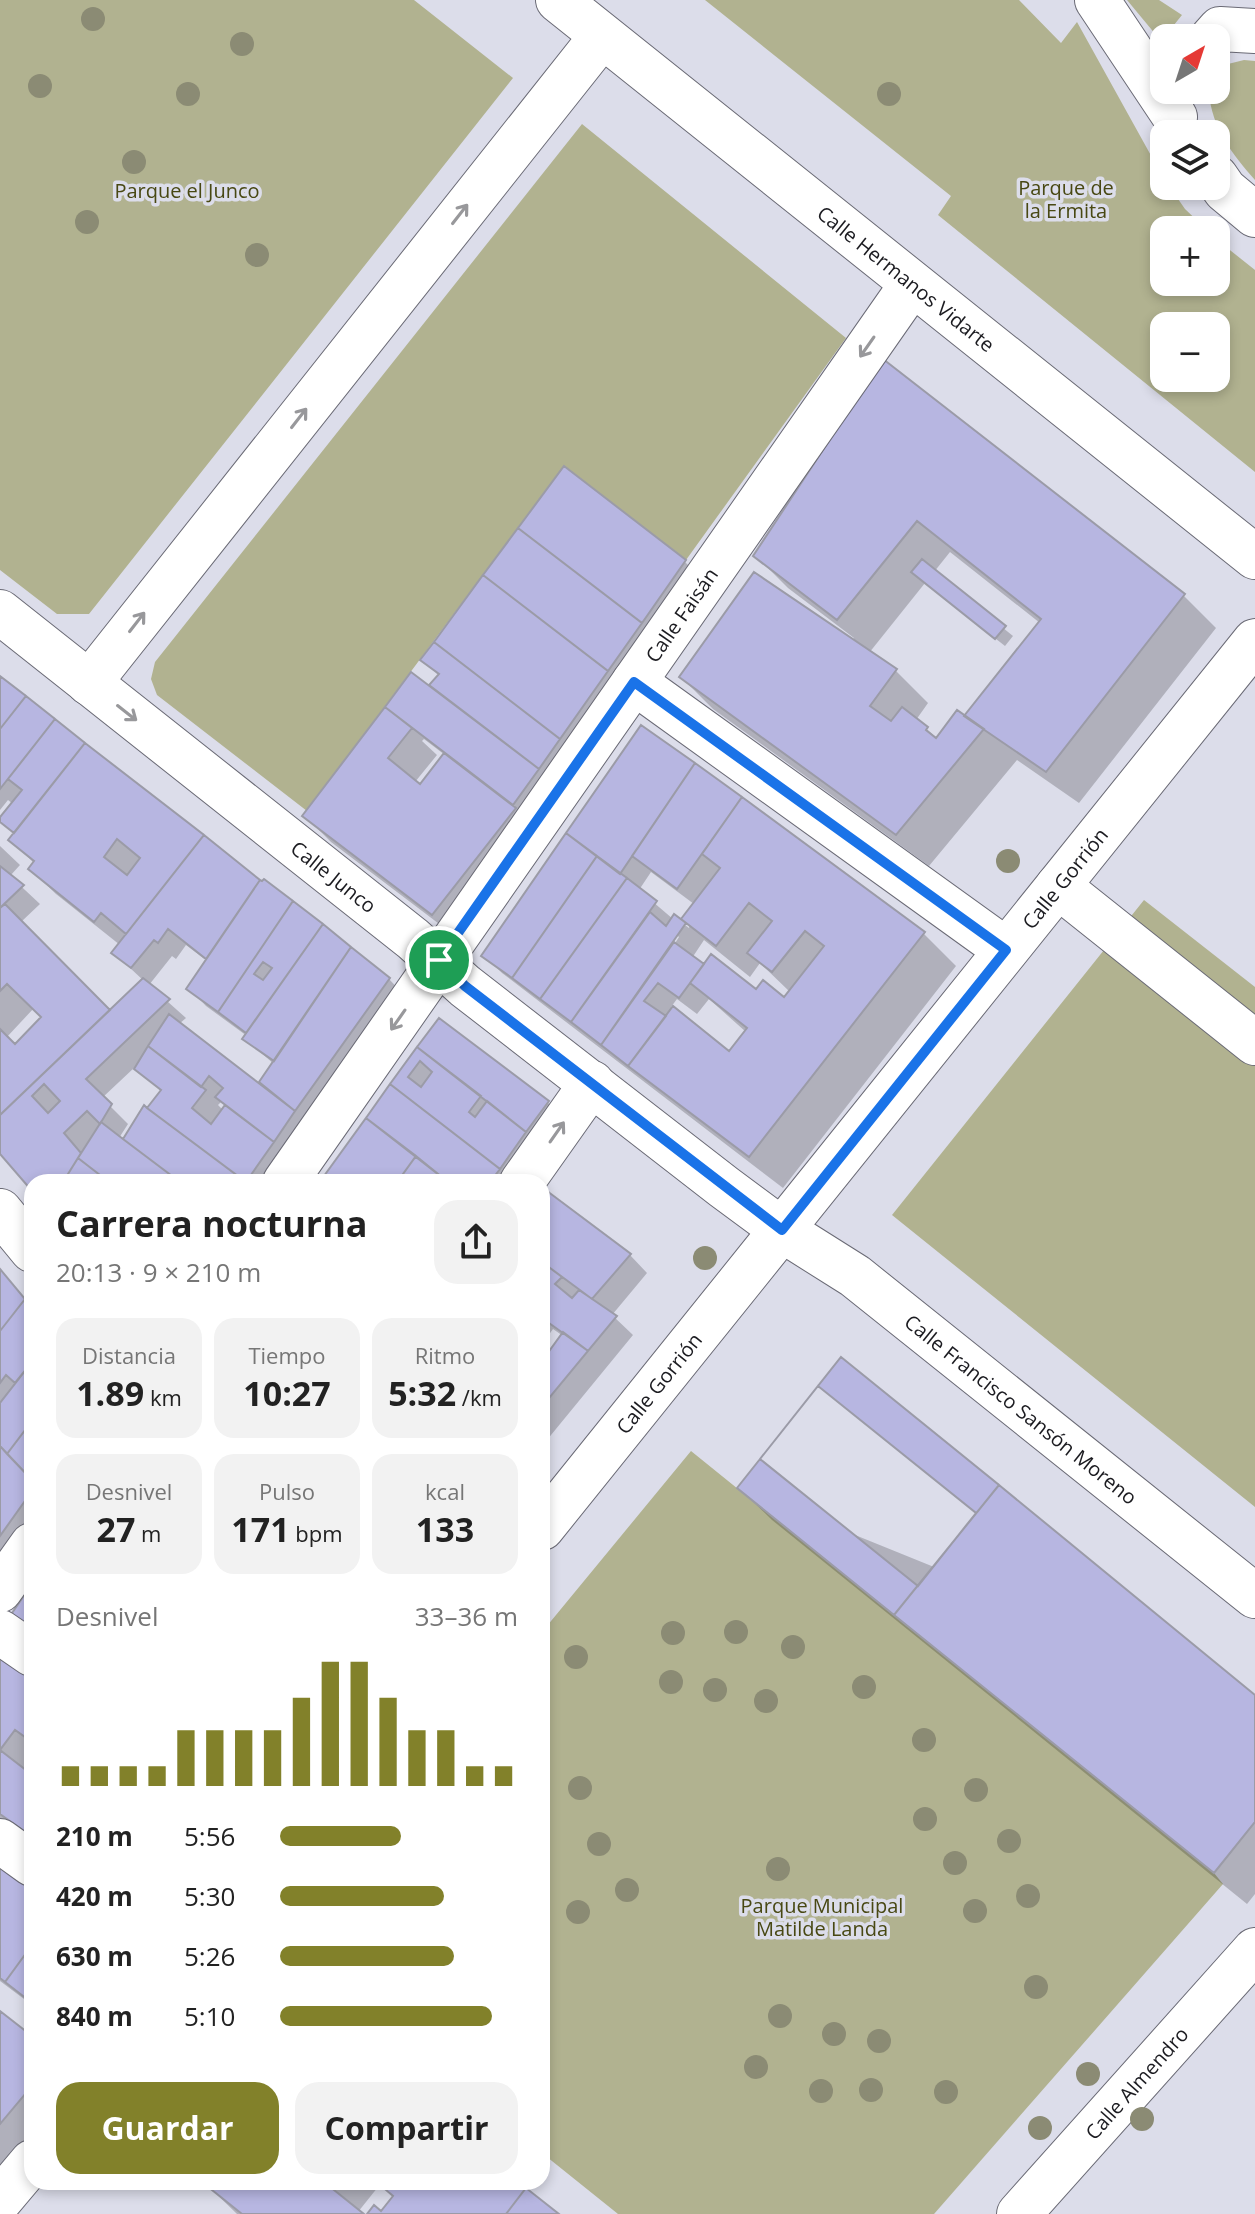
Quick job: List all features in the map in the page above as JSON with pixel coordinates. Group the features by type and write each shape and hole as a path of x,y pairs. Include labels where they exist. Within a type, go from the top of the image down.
{"street":[{"name":"Calle Hermanos Vidarte","path":"558,0 1255,557"},
{"path":"1097,0 1181,114"},
{"path":"1215,0 1255,18"},
{"path":"1230,30 1255,31"},
{"path":"89,683 602,36"},
{"path":"1230,194 1255,215"},
{"name":"Calle Faisán","path":"291,1174 912,284"},
{"name":"Calle Junco","path":"0,612 439,960 465,986 782,1230"},
{"name":"Calle Gorrión","path":"550,1518 1255,641"},
{"path":"634,682 1006,950"},
{"path":"1058,886 1255,1043"},
{"path":"528,1174 592,1083"},
{"path":"0,1211 24,1240"},
{"name":"Calle Francisco Sansón Moreno","path":"782,1230 855,1276 1255,1596"},
{"path":"0,1590 24,1556"},
{"path":"0,1632 24,1648"},
{"path":"0,1841 24,1858"},
{"name":"Calle Almendro","path":"1019,2214 1255,1950"},
{"path":"0,2200 24,2172"}],"green space":[{"name":"Parque el Junco","path":"0,0 414,0 513,78 89,614 57,614 0,570"},
{"name":"Parque de la Ermita","path":"705,0 1019,0 1061,43 1077,22 1150,154 1150,200 1179,200 1192,216 1150,216 1150,296 1230,296 1230,250 1255,270 1255,472 1156,392 1230,392 1230,312 1150,312 1150,387 938,215 951,196"},
{"path":"1127,0 1159,0 1182,15 1175,24 1150,24 1150,28"},
{"path":"1255,61 1255,180 1230,148 1230,120 1215,120 1211,106 1230,104 1230,64"},
{"path":"582,124 846,338 686,560 564,466 307,811 157,695 151,679 155,662"},
{"path":"1144,900 1255,987 1255,1507 892,1215"},
{"name":"Parque Municipal Matilde Landa","path":"691,1451 1214,1873 1223,1884 934,2214 618,2214 550,2159 550,1622"}],"building":[{"path":"883,359 1185,594 1046,772 964,716 1041,619 917,521 837,620 753,556"},
{"path":"564,466 686,560 642,623 518,528"},
{"path":"518,528 642,623 608,671 483,575"},
{"path":"922,559 1006,626 995,639 911,572"},
{"path":"754,572 897,669 870,706 891,721 902,707 928,727 926,730 936,738 957,710 984,729 896,835 679,677"},
{"path":"483,575 608,671 560,739 434,642"},
{"path":"434,642 560,739 539,769 429,685 439,674 420,660"},
{"path":"411,672 539,769 513,805 385,707"},
{"path":"0,676 26,696 0,729"},
{"path":"26,696 55,719 0,789 0,729"},
{"path":"385,707 412,728 388,758 420,784 444,753 516,808 432,915 302,816"},
{"path":"55,719 85,743 14,833 0,822 0,817 22,790 8,779"},
{"path":"641,725 695,763 620,874 566,833"},
{"path":"85,743 204,835 126,934 101,913 94,922 28,869 34,861 8,840","holes":["117,839 140,858 127,875 104,857"]},
{"path":"695,763 742,797 677,889 632,856"},
{"path":"742,797 925,932 749,1157 628,1066 673,1006 729,1051 747,1028 690,983 711,954 756,989 763,980 784,997 824,946 805,931 772,972 747,953 772,921 749,903 716,946 681,919 720,868 702,854"},
{"path":"566,833 597,856 512,978 481,956"},
{"path":"204,835 260,880 206,959 168,929 158,943 154,940 131,968 111,953"},
{"path":"597,856 627,878 540,999 512,978"},
{"path":"0,866 24,885 0,908"},
{"path":"627,878 657,901 571,1022 540,999"},
{"path":"264,879 293,901 218,1012 186,989 260,880"},
{"path":"293,901 323,924 246,1033 218,1012","holes":["263,962 272,968 263,980 254,974"]},
{"path":"5,904 110,1010 0,1115 0,1029 15,1044 41,1017 7,984 0,991 0,908"},
{"path":"650,912 666,926 674,914 686,923 601,1045 571,1022"},
{"path":"323,924 351,947 274,1061 242,1039"},
{"path":"674,942 704,964 679,998 658,983 644,1001 666,1016 628,1066 601,1045"},
{"path":"351,947 390,978 295,1111 259,1082"},
{"path":"143,978 170,999 86,1079 112,1104 100,1124 87,1111 64,1133 81,1153 68,1174 24,1174 24,1182 0,1154 0,1115","holes":["44,1084 60,1101 48,1113 32,1096"]},
{"path":"169,1014 295,1111 274,1142 215,1097 223,1088 209,1076 201,1087 148,1046"},
{"path":"439,1018 549,1101 526,1132 417,1047"},
{"path":"148,1046 206,1090 192,1108 211,1124 225,1105 274,1142 252,1174 235,1174 147,1108 161,1090 134,1069"},
{"path":"417,1047 481,1096 469,1112 475,1117 487,1101 526,1132 500,1169 390,1084","holes":["420,1061 432,1072 421,1087 408,1077"]},
{"path":"390,1084 500,1169 496,1174 438,1174 366,1118"},
{"path":"144,1105 235,1174 169,1174 123,1139"},
{"path":"366,1118 416,1156 403,1174 325,1174"},
{"path":"101,1122 169,1174 99,1174 78,1158"},
{"path":"416,1156 438,1174 403,1174"},
{"path":"78,1158 99,1174 68,1174"},
{"path":"550,1193 631,1254 592,1299 550,1268"},
{"path":"550,1268 562,1277 555,1284 572,1298 579,1290 617,1316 588,1351 550,1324"},
{"path":"0,1269 24,1300 0,1331"},
{"path":"24,1300 24,1372 15,1383 6,1375 0,1383 0,1331"},
{"path":"563,1332 588,1351 550,1397 550,1350"},
{"path":"841,1357 999,1485 894,1615 737,1488"},
{"path":"24,1372 24,1432 7,1454 0,1446 0,1403"},
{"path":"818,1386 976,1513 918,1586 760,1459"},
{"path":"24,1432 24,1472 7,1454"},
{"path":"0,1446 24,1472 24,1502 0,1536"},
{"path":"999,1485 1255,1695 1255,1822 1214,1873 894,1615"},
{"path":"24,1596 24,1626 10,1616"},
{"path":"0,1654 24,1671 24,1736 15,1730 0,1750"},
{"path":"0,1750 24,1768 24,1831 0,1814"},
{"path":"0,1860 24,1876 24,1956 5,1982 0,1978"},
{"path":"24,1956 24,1997 5,1982"},
{"path":"0,2011 24,2030 24,2096 0,2124"},
{"path":"212,2190 334,2190 364,2214 242,2214"},
{"path":"386,2190 524,2190 506,2214 367,2214 374,2205 381,2211 393,2196"},
{"path":"524,2190 529,2190 559,2214 506,2214"}],"route":[{"path":"634,682 1006,950 782,1230 465,986 439,960 634,682"}]}
